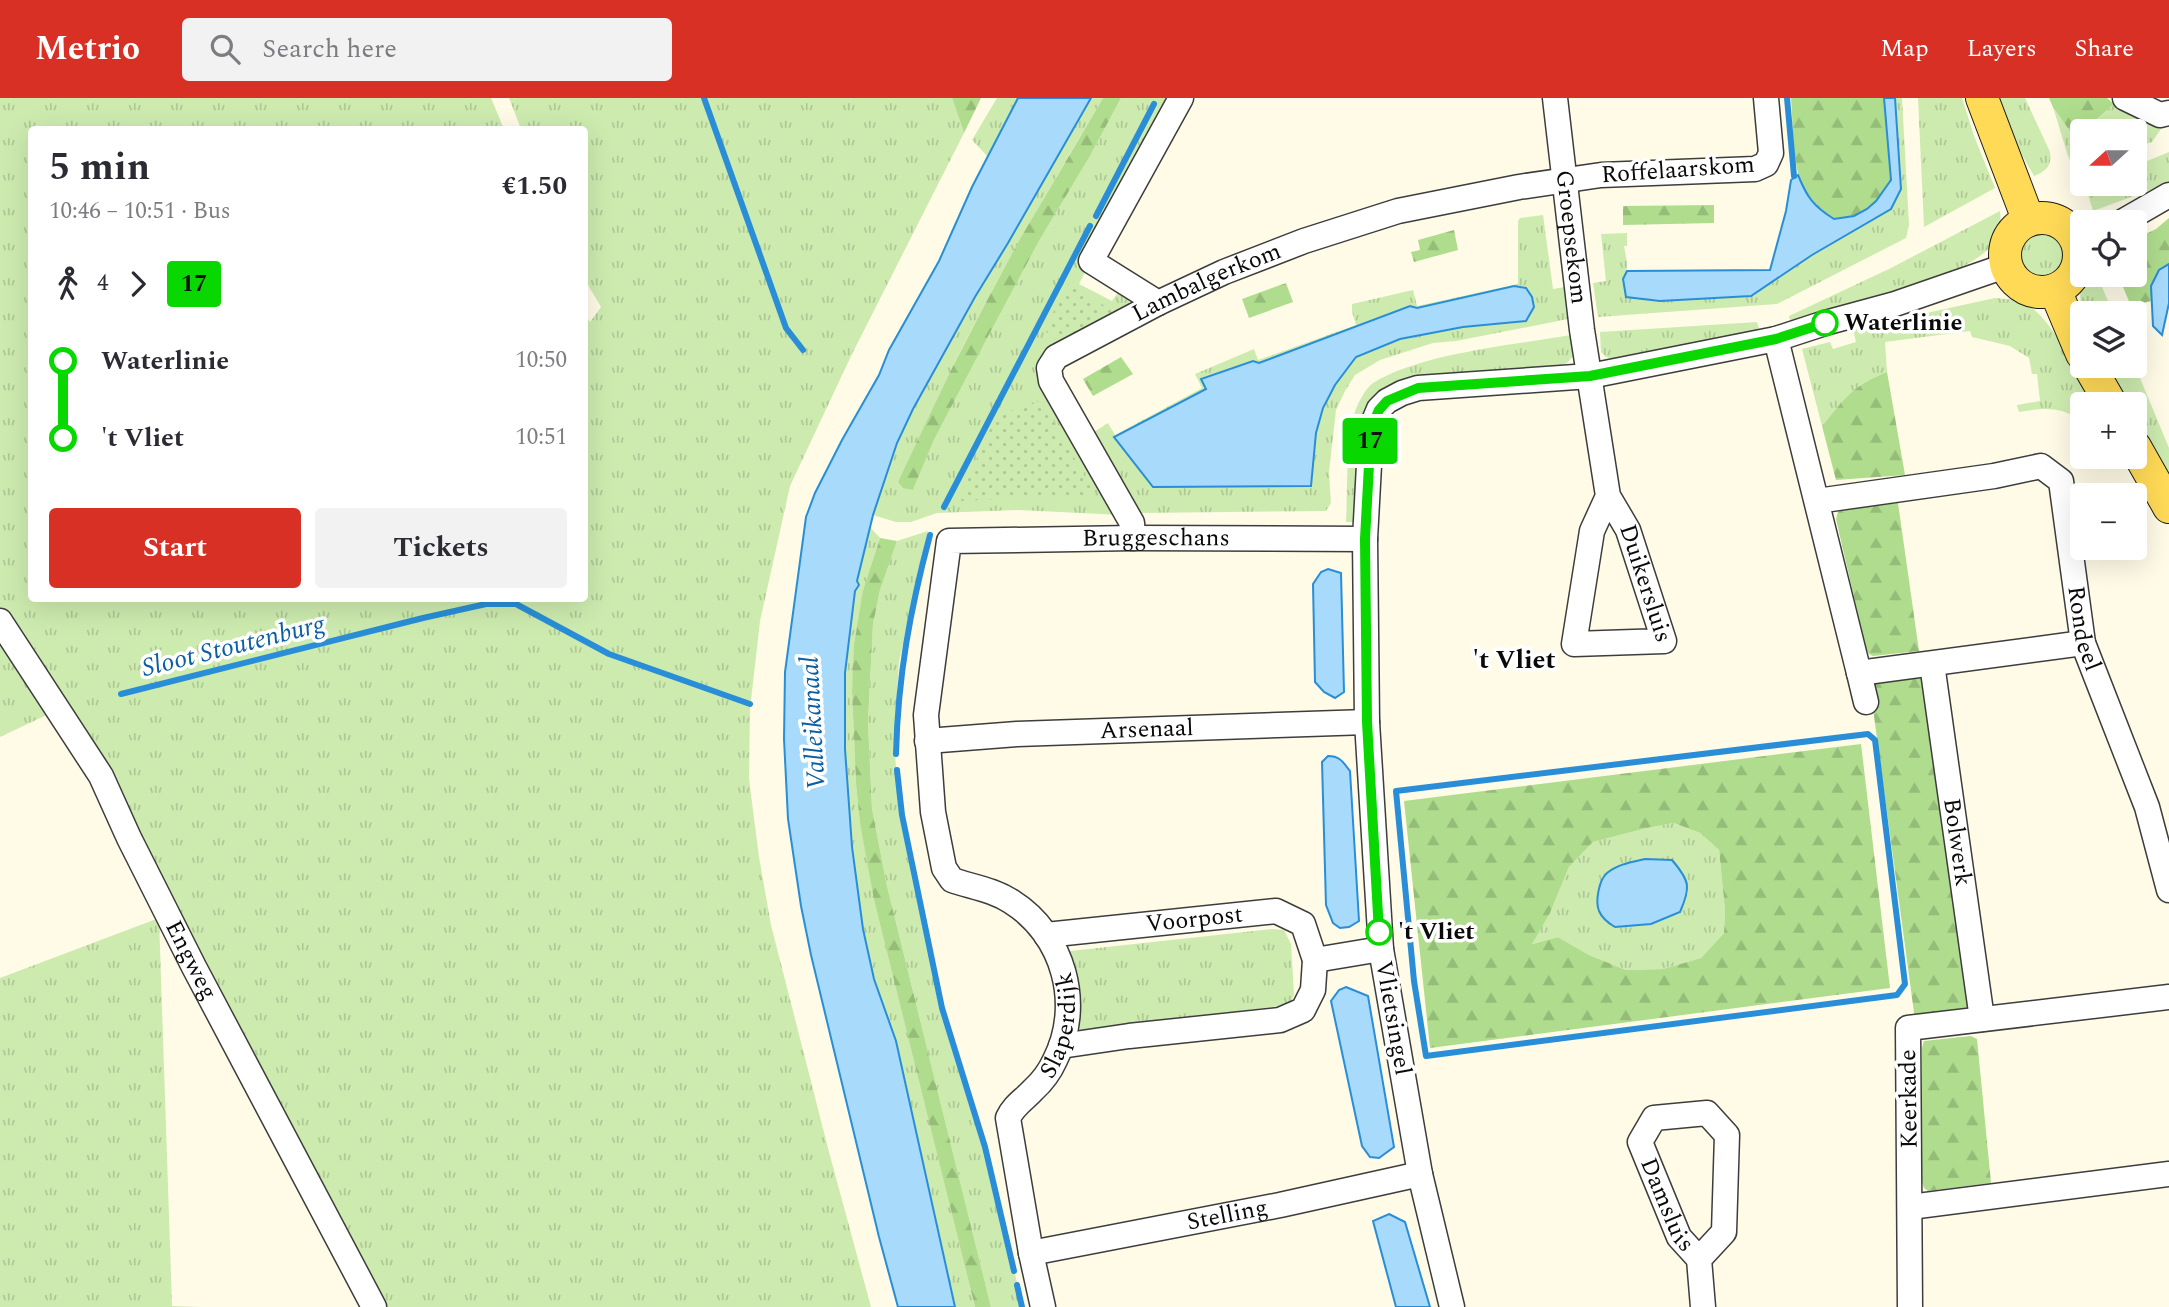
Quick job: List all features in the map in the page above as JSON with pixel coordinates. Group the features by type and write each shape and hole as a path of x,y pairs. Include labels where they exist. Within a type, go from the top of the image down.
{"main road":[{"path":"1982,98 2028,219"},
{"path":"2070,230 2055,220 2041,217 2028,219 2016,227 2007,238 2004,252 2005,266 2013,279 2025,289 2040,293 2055,290 2070,279"},
{"path":"2055,290 2070,326"},
{"path":"2147,468 2169,507"}],"street":[{"path":"1158,303 1091,261 1181,98"},
{"name":"Groepsekom","path":"1555,98 1582,330 1590,376"},
{"name":"Roffelaarskom","path":"1565,180 1601,175 1755,169 1766,164 1771,153 1766,98"},
{"path":"2125,98 2160,115 2169,113"},
{"name":"Lambalgerkom","path":"1133,538 1132,523 1051,381 1049,368 1056,357 1158,303 1224,272 1304,241 1398,211 1565,180"},
{"path":"2143,210 2169,195"},
{"name":"Vlietsingel","path":"1452,1307 1420,1174 1381,949 1367,722 1365,539 1371,428 1379,410 1387,401 1418,388 1590,376 1776,339 1895,304 2005,266"},
{"path":"1776,339 1866,702"},
{"name":"Duikersluis","path":"1590,376 1608,496 1628,530 1664,641 1574,644 1592,531 1608,496"},
{"name":"Rondeel","path":"1817,501 1994,476 2041,466 2061,481 2083,643 2147,807 2169,890"},
{"name":"Bruggeschans","path":"949,541 1133,538 1365,539"},
{"name":"Slaperdijk","path":"949,541 926,715 933,812 944,869 952,880 981,888 1013,902 1027,913 1046,934 1058,956 1067,989 1067,1025 1061,1046 1047,1074 1036,1088 1013,1108 1009,1118 1031,1253 1043,1307"},
{"name":"Engweg","path":"0,621 101,776 128,838 194,967 374,1307"},
{"path":"1859,673 2083,643"},
{"name":"Bolwerk","path":"1931,664 1982,1019"},
{"name":"Arsenaal","path":"927,741 1017,734 1367,722"},
{"name":"Voorpost","path":"1046,934 1276,911 1303,924 1315,960 1312,990 1303,1010 1280,1020 1061,1046"},
{"path":"1315,960 1381,949"},
{"name":"Keerkade","path":"1910,1307 1908,1028 2169,997"},
{"name":"Damsluis","path":"1699,1259 1724,1232 1727,1135 1707,1113 1654,1118 1640,1142 1678,1237 1699,1259 1703,1307"},
{"name":"Stelling","path":"1031,1253 1280,1205 1420,1174"},
{"path":"1910,1207 2169,1174"}],"green space":[{"path":"0,98 491,98 503,126 28,126 28,602 588,602 588,319 590,322 601,307 588,285 588,126 520,126 509,98 952,98 964,133 852,354 790,486 760,621 750,709 749,779 771,925 871,1307 379,1307 0,610"},
{"path":"952,98 981,98 964,133"},
{"path":"997,98 1018,98 988,157 972,140"},
{"path":"1091,98 1103,98 987,301 898,482 913,490 934,440 982,348 1039,241 1121,98 1172,98 1077,266 1086,270 1079,284 1112,301 1121,288 1129,298 1129,304 1124,311 1048,354 1121,515 1019,510 937,513 911,522 896,522 873,515 897,443 930,377"},
{"path":"1103,98 1121,98 1039,241 982,348 934,440 913,490 903,488 898,482 950,372 1020,239"},
{"path":"1791,98 1884,98 1891,180 1867,209 1855,216 1834,219 1817,208 1807,195 1797,169"},
{"path":"1895,98 1902,98 1909,225 1906,238 1777,304 1598,317 1593,283 1606,281 1601,234 1627,233 1627,246 1624,246 1627,266 1623,279 1751,296 1812,255 1901,189"},
{"path":"1918,98 1962,98 1995,188 1924,227"},
{"path":"1992,98 2025,98 2050,152 2049,164 2042,172 2034,176"},
{"path":"2049,98 2107,98 2114,104 2097,119 2070,119 2070,131"},
{"path":"2114,104 2163,126 2152,142 2147,143 2147,119 2097,119"},
{"path":"2053,107 2070,130 2070,160"},
{"path":"2169,152 2169,183 2147,191 2147,161"},
{"path":"2088,196 2134,196 2096,210 2093,210"},
{"path":"1714,205 1714,223 1623,225 1623,206"},
{"path":"2000,211 1997,238 1984,253 1963,267 1903,292 1791,325 1789,316 1891,268"},
{"path":"1543,215 1553,289 1565,287 1568,319 1433,343 1380,360 1355,375 1336,410 1329,472 1331,503 1326,511 1140,513 1094,432 1108,423 1115,435 1202,388 1195,374 1254,349 1258,360 1356,325 1352,304 1413,290 1417,306 1518,284 1518,221 1520,218"},
{"path":"2169,218 2169,264 2154,280 2151,301 2129,301 2123,287 2147,287 2147,233"},
{"path":"2042,229 2059,237 2067,254 2059,271 2042,279 2025,271 2017,254 2025,237"},
{"path":"1454,230 1458,250 1414,262 1411,252 1420,250 1418,240"},
{"path":"1286,283 1293,302 1249,318 1242,299"},
{"path":"1068,284 1115,312 1061,344 1044,330"},
{"path":"2082,287 2102,287 2108,301 2081,301"},
{"path":"1995,298 2023,302 2044,320 2070,358 2070,378 2081,378 2089,392 2070,392 2070,414 2052,409 2019,412 2017,405 2040,401 2037,374 2032,374 2029,358 2010,346 1972,337 1970,331 1885,342 1887,372 1865,382 1850,394 1822,426 1802,349 1830,342 1833,349 1856,342 1853,329"},
{"path":"1757,322 1760,332 1615,360 1601,352 1600,332"},
{"path":"1571,335 1575,354 1567,363 1553,369 1392,385 1355,522 1346,522 1351,429 1358,404 1373,383 1393,373 1442,357"},
{"path":"1121,357 1133,374 1093,396 1083,379"},
{"path":"1887,372 1905,475 1836,480 1822,426 1850,394 1865,382"},
{"path":"2109,378 2140,378 2146,392 2117,392"},
{"path":"2147,395 2169,448 2169,484 2147,446"},
{"path":"1042,400 1095,495 958,501 996,416"},
{"path":"1898,503 1919,651 1873,656 1866,649 1836,519 1838,512 1843,509"},
{"path":"870,527 880,538 863,590 852,691 860,824 875,899 975,1307 955,1307 896,1041 874,979 863,929 852,847 845,749 845,673 855,591 859,585 857,581"},
{"path":"928,531 899,662 894,742 900,816 929,949 957,1057 976,1116 1023,1307 991,1307 887,886 872,809 868,722 873,624 880,590 897,541"},
{"path":"880,538 897,541 880,590 873,624 868,722 872,809 887,886 991,1307 975,1307 874,899 860,824 852,691 854,645 863,590"},
{"path":"0,632 53,712 0,737"},
{"path":"1922,676 1971,1005 1967,1010 1915,1020 1869,679"},
{"path":"1861,744 1890,988 1430,1048 1404,801","holes":["1674,823 1700,833 1719,850 1725,910 1724,933 1701,958 1663,969 1626,970 1589,955 1558,937 1532,944 1550,913 1569,867 1593,842"]},
{"path":"1674,823 1700,833 1719,850 1725,910 1724,933 1701,958 1663,969 1626,970 1589,955 1558,937 1531,944 1550,913 1569,867 1593,842"},
{"path":"159,918 172,1306 201,1307 0,1307 0,978"},
{"path":"1284,930 1291,944 1294,995 1290,1003 1080,1030 1070,951"},
{"path":"1971,1036 1977,1039 1991,1183 1928,1191 1922,1182 1922,1048 1924,1041"}],"water":[{"name":"Valleikanaal","path":"1018,98 1091,98 975,297 897,443 873,515 857,581 859,585 855,591 845,673 845,749 852,847 863,929 874,979 896,1041 955,1307 898,1307 801,906 788,819 784,739 785,672 806,517 815,493 879,375 889,350 939,261 972,187"},
{"path":"1884,98 1895,98 1901,189 1891,209 1812,255 1751,296 1660,301 1626,297 1623,279 1627,271 1770,270 1786,211 1791,180 1798,175 1812,200 1834,219 1854,216 1867,209 1891,180"},
{"path":"2169,264 2169,303 2162,335 2153,326 2151,286 2159,270"},
{"path":"1514,286 1526,288 1532,297 1534,307 1526,321 1463,327 1400,339 1356,357 1335,385 1323,408 1316,433 1311,486 1153,487 1114,437 1206,389 1201,379 1253,361 1259,363 1410,306 1417,308"},
{"path":"1328,569 1341,573 1344,692 1335,698 1324,692 1315,682 1313,584 1321,572"},
{"path":"1328,756 1338,758 1350,771 1359,921 1349,927 1340,928 1333,923 1326,905 1322,762"},
{"path":"1645,859 1672,860 1682,873 1687,890 1680,912 1651,924 1615,927 1599,911 1598,896 1602,880 1616,867"},
{"path":"1346,987 1368,996 1394,1147 1379,1158 1370,1157 1362,1146 1331,1001 1339,990"},
{"path":"1389,1214 1405,1222 1430,1307 1396,1307 1373,1221"}],"waterway":[{"path":"704,98 786,328 803,350"},
{"path":"1787,98 1794,176"},
{"path":"1096,216 1154,104"},
{"path":"944,507 1090,226"},
{"path":"896,754 899,697 906,643 930,535"},
{"name":"Sloot Stoutenburg","path":"121,694 423,618 486,604 516,604 609,654 750,704"},
{"path":"1868,734 1875,740 1905,984 1897,995 1426,1056 1414,981 1396,791 1868,734"},
{"path":"897,770 902,815 942,1008 985,1147 1014,1271"},
{"path":"1017,1285 1022,1307"}],"bus line":[{"name":"17","path":"1379,932 1367,722 1365,539 1371,428 1379,410 1387,401 1418,388 1590,376 1776,339 1825,323"}],"place":[{"name":"Waterlinie","path":"1825,323"},
{"name":"'t Vliet","path":"1379,932"}],"district":[{"name":"'t Vliet","path":"1514,660"}]}
